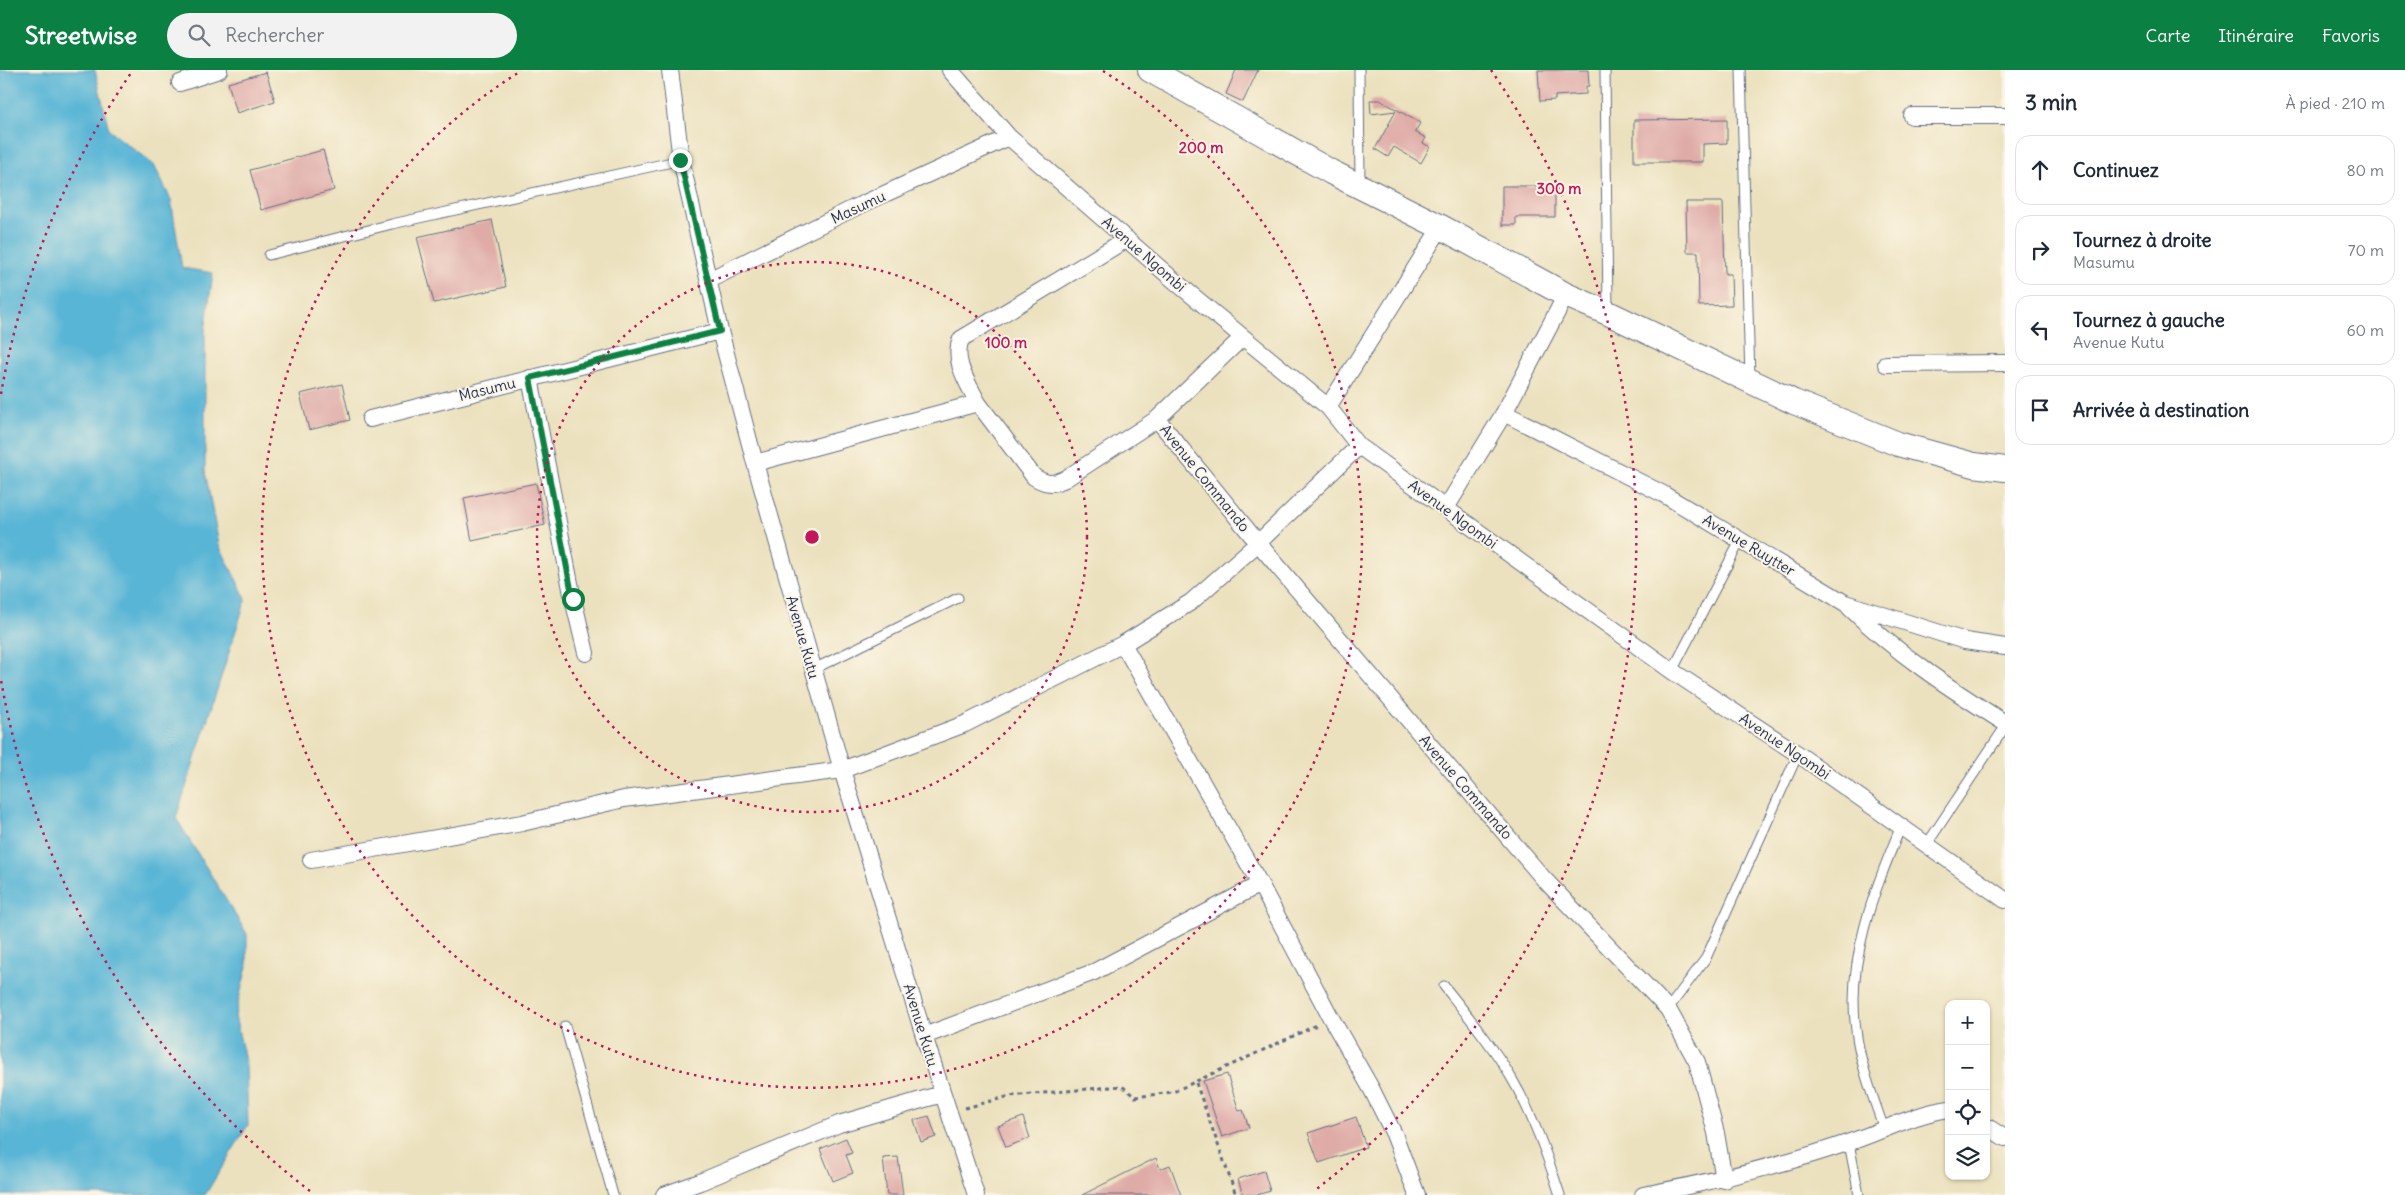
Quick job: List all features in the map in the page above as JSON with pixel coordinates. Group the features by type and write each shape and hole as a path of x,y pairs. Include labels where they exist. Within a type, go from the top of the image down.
{"main road":[{"path":"1150,70 1360,186 1441,227 1566,295 1608,313 1794,402 1898,444 1974,465 2005,469"}],"street":[{"path":"180,83 219,70"},
{"name":"Avenue Kutu","path":"670,70 680,160 720,331 754,463 842,770 942,1094 976,1195"},
{"name":"Avenue Ngombi","path":"950,70 1009,138 1242,337 1328,407 1359,446 1672,671 1798,754 2005,900"},
{"path":"1912,116 2005,116"},
{"name":"Masumu","path":"709,280 854,208 1009,138"},
{"path":"1328,407 1441,227"},
{"path":"1127,239 961,339 957,349 960,364 978,403 1034,477 1045,483 1055,484 1157,418 1242,337"},
{"path":"1446,508 1504,413 1566,295"},
{"name":"Masumu","path":"370,419 720,331"},
{"path":"1886,364 2005,363"},
{"path":"530,378 573,599 586,653"},
{"path":"754,463 978,403"},
{"name":"Avenue Ruytter","path":"1504,413 1663,494 1845,603 1965,641 2005,646"},
{"name":"Avenue Commando","path":"1157,418 1258,543 1544,878 1668,1009 1697,1062 1716,1134 1724,1180"},
{"path":"312,860 522,823 624,799 842,770 965,724 1123,644 1191,602 1258,543 1359,446"},
{"path":"1845,603 1885,640 1940,683 2005,723"},
{"path":"1123,644 1260,884 1331,1018 1372,1090 1394,1134 1417,1195"},
{"path":"924,1036 1094,972 1260,884"},
{"path":"664,1195 839,1124 942,1094"},
{"path":"1643,1195 1724,1180 1849,1143 1930,1112 1945,1110"},
{"path":"1990,1129 2005,1138"}],"lane":[{"path":"1359,70 1360,186"},
{"path":"1605,70 1608,313"},
{"path":"1741,70 1750,380"},
{"path":"269,255 411,220 680,160"},
{"path":"1672,671 1740,541"},
{"path":"812,670 958,598"},
{"path":"1927,844 2005,727"},
{"path":"1668,1009 1706,958 1798,754"},
{"path":"1884,1129 1864,1069 1856,1030 1854,997 1856,970 1871,899 1901,826"},
{"path":"1444,986 1490,1045 1512,1079 1533,1120 1560,1195"},
{"path":"565,1026 613,1195"},
{"path":"1849,1143 1859,1195"}],"path":[{"path":"948,1112 1010,1096 1122,1086 1135,1097 1173,1092 1196,1083 1331,1018"},
{"path":"1196,1083 1236,1195"}],"water":[{"path":"0,70 95,70 109,130 154,165 171,200 182,268 213,273 205,331 205,471 219,545 246,599 176,818 247,934 247,966 235,1016 246,1065 248,1125 205,1195 0,1195"}],"building":[{"path":"1236,70 1258,70 1243,102 1226,94"},
{"path":"1538,70 1588,70 1589,86 1586,86 1586,94 1555,96 1555,100 1540,101"},
{"path":"266,72 275,101 237,113 228,83"},
{"path":"1370,100 1380,100 1420,123 1415,132 1426,138 1423,143 1430,147 1421,163 1394,147 1388,157 1375,149 1396,111 1371,114"},
{"path":"1727,119 1727,143 1703,144 1703,162 1634,162 1634,120"},
{"path":"323,150 334,190 261,210 250,170"},
{"path":"1502,186 1555,186 1555,217 1516,217 1516,225 1502,225"},
{"path":"1686,202 1723,202 1725,274 1731,274 1732,305 1699,306 1698,252 1687,252"},
{"path":"492,220 506,287 434,303 417,237"},
{"path":"342,384 350,420 309,430 300,394"},
{"path":"536,483 545,525 472,541 464,498"},
{"path":"1227,1074 1239,1111 1243,1110 1249,1128 1222,1137 1203,1081"},
{"path":"929,1116 936,1137 921,1142 914,1120"},
{"path":"1023,1117 1030,1138 1006,1147 998,1126"},
{"path":"1356,1117 1366,1147 1319,1163 1308,1133"},
{"path":"846,1138 852,1153 846,1155 853,1173 833,1181 820,1149"},
{"path":"898,1157 903,1195 887,1195 883,1158"},
{"path":"1156,1158 1160,1169 1170,1165 1181,1195 1082,1195"},
{"path":"1264,1171 1270,1191 1257,1195 1243,1195 1238,1179"}],"route":[{"path":"573,599 530,378 720,331 680,160"}]}
